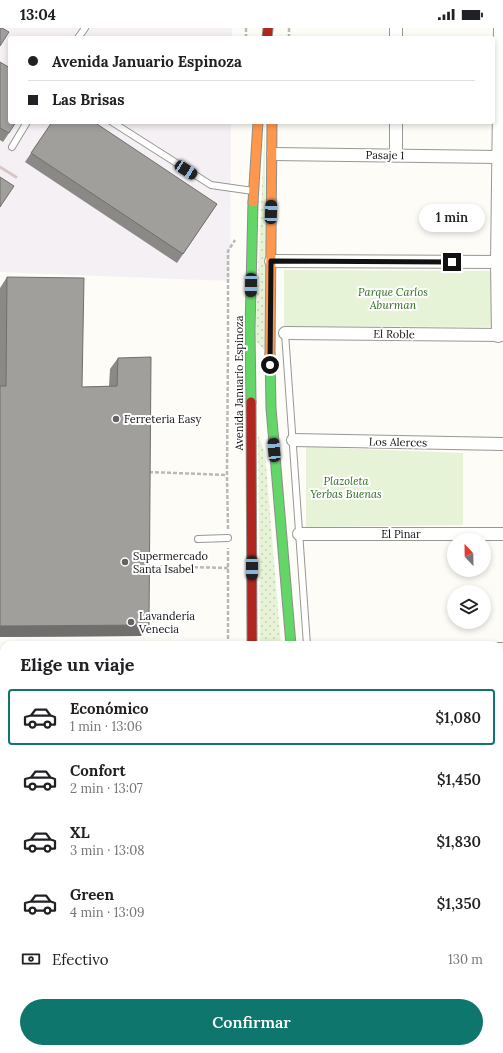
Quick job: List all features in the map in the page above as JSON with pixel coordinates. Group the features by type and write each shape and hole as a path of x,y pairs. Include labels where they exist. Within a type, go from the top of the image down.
{"main road":[{"name":"Avenida Januario Espinoza","path":"252,641 250,315 253,191 258,124"},
{"path":"272,124 271,408 291,641"}],"street":[{"path":"500,28 498,157 500,335"},
{"path":"396,124 396,156"},
{"name":"Pasaje 1","path":"273,154 498,157"},
{"path":"271,261 500,262"},
{"name":"El Roble","path":"285,333 500,335"},
{"name":"Los Alerces","path":"293,440 503,444"},
{"name":"El Pinar","path":"299,534 503,534"}],"lane":[{"path":"12,147 26,124"},
{"path":"115,124 210,186 253,191"},
{"path":"285,333 307,641"},
{"path":"251,345 258,354"},
{"path":"264,363 270,379"},
{"path":"198,539 228,538"}],"path":[{"path":"228,641 228,252 236,240"},
{"path":"142,472 227,475"},
{"path":"142,566 228,568"}],"shaded area":[{"path":"0,28 232,28 232,36 8,36 8,124 231,124 230,281 0,272"}],"green space":[{"path":"265,124 265,124 265,351 255,340"},
{"name":"Parque Carlos Aburman","path":"284,270 503,271 503,327 284,326"},
{"path":"258,435 265,453 281,641 260,641"},
{"name":"Plazoleta Yerbas Buenas","path":"306,447 463,453 463,525 306,527"}],"building":[{"path":"0,28 9,32 0,46"},
{"path":"0,62 8,67 8,124 15,124 9,133 0,128"},
{"path":"51,124 97,124 217,204 183,254 31,153"},
{"path":"0,177 14,186 0,207"},
{"path":"7,277 84,278 82,387 117,386 118,358 151,357 149,625 0,626 0,386 6,386"}],"railway":[{"path":"0,167 16,177"}],"traffic: fast":[{"path":"251,402 250,330 253,202"},
{"path":"270,354 271,408 291,641"}],"traffic: slow":[{"path":"253,202 258,124"},
{"path":"270,354 272,124"}],"traffic: jam":[{"path":"267,36 268,28"},
{"path":"251,402 252,641"}],"place":[{"name":"Ferreteria Easy","path":"116,419"},
{"name":"Supermercado Santa Isabel","path":"125,562"},
{"name":"Lavandería Venecia","path":"131,622"}],"route":[{"path":"270,365 271,261 452,262"}]}
